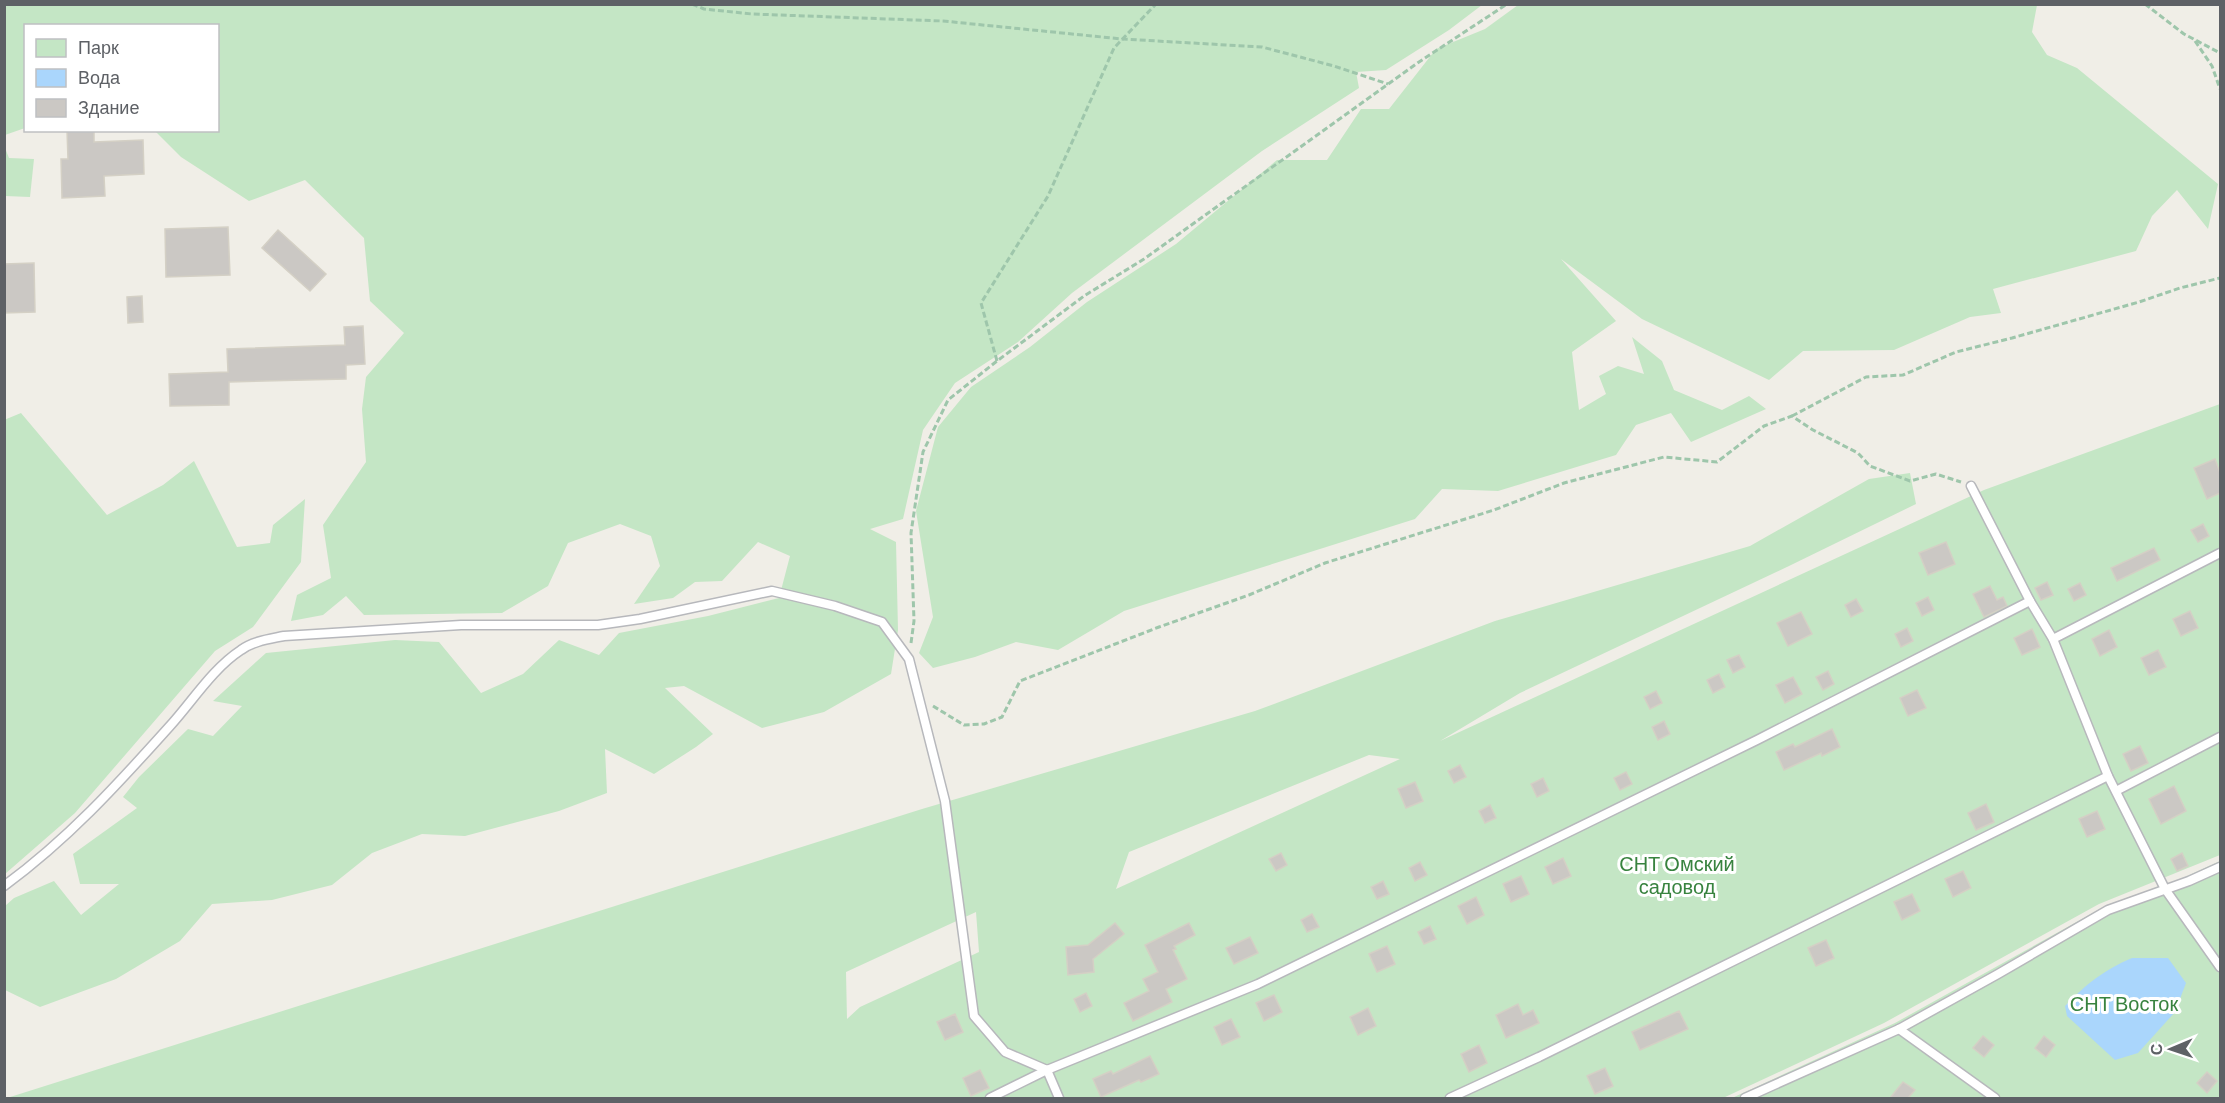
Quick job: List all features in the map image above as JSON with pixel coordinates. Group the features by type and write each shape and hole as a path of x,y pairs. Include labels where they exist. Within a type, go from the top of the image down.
{"lane":[{"path":"1971,486 2030,601 2053,639 2108,776 2166,889 2220,967"},
{"path":"2053,639 2220,553"},
{"path":"4,886 41,859 98,805 218,670 241,650 256,642 284,636 462,625 598,625 640,619 772,591 835,606 882,622 909,660 945,801 974,1016 1005,1052 1047,1070 1059,1098"},
{"path":"990,1098 1047,1070 1269,979 1757,740 2030,601"},
{"path":"2116,791 2220,737"},
{"path":"1450,1098 1570,1042 2108,776"},
{"path":"1745,1098 1899,1029 2108,910 2220,867"},
{"path":"1899,1029 1995,1098"}],"path":[{"path":"692,4 704,9 752,14 943,21 1122,39 1262,47 1388,84"},
{"path":"997,361 981,303 1048,196 1114,48 1156,4"},
{"path":"909,660 914,621 911,533 923,452 948,400 1084,296 1144,259 1388,84 1507,4"},
{"path":"2145,4 2194,39 2220,53"},
{"path":"2194,39 2212,66 2220,89"},
{"path":"918,697 964,725 984,724 1002,717 1020,681 1159,627 1249,596 1325,563 1494,510 1564,483 1621,467 1664,457 1717,462 1764,426 1792,416 1866,377 1903,375 1956,352 2220,278"},
{"path":"1792,416 1813,430 1858,453 1870,466 1910,481 1936,474 1971,486"}],"green space":[{"path":"5,5 1482,5 1449,30 1386,70 1356,72 1359,88 1262,151 1072,293 1018,342 955,383 923,430 903,519 870,529 896,542 898,630 891,674 824,712 762,728 684,686 665,688 713,734 654,774 605,749 607,793 559,811 465,836 422,834 372,853 332,885 272,900 212,904 180,941 116,979 40,1007 5,990 5,906 14,898 54,881 81,915 119,884 80,884 73,854 137,808 123,797 139,777 188,729 213,736 242,706 213,701 266,653 395,640 439,642 481,693 523,674 559,640 599,655 619,633 708,616 779,598 790,556 758,542 722,581 695,582 673,598 634,604 660,566 651,536 620,524 568,543 548,586 502,613 364,615 346,596 323,615 291,621 297,595 331,578 323,525 366,462 362,409 366,377 404,333 370,301 364,238 305,180 249,201 181,157 156,132 219,132 219,24 24,24 24,128 5,135"},
{"path":"1518,5 2037,5 2032,32 2047,55 2077,68 2218,184 2208,229 2177,190 2152,216 2136,251 1993,289 2001,313 1970,317 1894,350 1803,351 1769,380 1642,319 1561,259 1616,321 1572,352 1579,410 1606,394 1599,376 1618,366 1644,374 1632,337 1662,361 1674,390 1722,410 1749,396 1766,409 1691,442 1671,413 1636,425 1616,455 1498,491 1442,489 1415,519 1124,611 1058,650 1016,642 975,657 933,668 919,653 933,617 916,511 938,427 971,387 1030,347 1087,302 1176,244 1277,160 1327,160 1361,109 1389,109 1436,49 1485,29"},
{"path":"5,148 9,158 34,159 30,197 5,196"},
{"name":"СНТ Омский садовод","path":"2220,404 2220,855 2099,904 1884,1023 1723,1098 7,1098 922,809 1255,711 1495,621 1750,546 1869,479 1910,473 1916,504 1520,693 1440,741 1984,490","holes":["1369,755 1400,759 1116,889 1129,852","976,912 979,952 860,1007 847,1019 846,972"]},
{"path":"21,413 107,515 163,485 194,461 237,547 270,543 273,525 305,499 301,562 253,627 215,651 75,813 5,874 4,420"},
{"name":"СНТ Восток","path":"2220,861 2220,1098 1732,1098 1895,1023 2107,905 2183,878"}],"water":[{"path":"2132,958 2168,958 2186,983 2175,1012 2138,1053 2115,1060 2067,1016 2065,1006 2096,978"}],"building":[{"path":"67,132 94,132 94,142 143,140 144,174 104,176 105,196 62,198 61,159 68,159"},
{"path":"228,227 230,275 166,277 165,229"},
{"path":"278,230 326,274 310,291 262,248"},
{"path":"34,263 35,312 4,313 4,264"},
{"path":"142,296 143,322 128,323 127,297"},
{"path":"363,326 365,364 346,365 346,379 229,382 229,405 170,406 169,374 228,372 227,349 345,345 344,327"},
{"path":"2215,459 2220,473 2220,493 2207,499 2194,468"},
{"path":"2203,524 2209,536 2198,542 2191,530"},
{"path":"1946,542 1955,564 1928,575 1919,553"},
{"path":"2154,548 2160,560 2117,581 2111,568"},
{"path":"2047,582 2053,595 2041,600 2035,588"},
{"path":"2080,583 2086,595 2074,601 2068,589"},
{"path":"1990,586 1997,600 2003,597 2007,606 1984,617 1973,594"},
{"path":"1928,597 1934,610 1922,616 1916,603"},
{"path":"1856,599 1863,611 1851,617 1845,605"},
{"path":"2190,611 2198,628 2181,636 2173,619"},
{"path":"1801,612 1812,634 1788,646 1777,623"},
{"path":"1907,628 1913,641 1901,647 1895,634"},
{"path":"2032,629 2040,647 2022,655 2014,638"},
{"path":"2109,630 2117,647 2100,656 2092,639"},
{"path":"2158,650 2166,667 2149,675 2141,658"},
{"path":"1739,655 1745,667 1733,673 1727,660"},
{"path":"1828,671 1834,684 1823,690 1816,677"},
{"path":"1719,674 1725,687 1713,693 1707,680"},
{"path":"1793,677 1802,694 1785,703 1776,685"},
{"path":"1917,690 1926,708 1908,716 1900,698"},
{"path":"1656,691 1662,703 1650,709 1644,697"},
{"path":"1664,721 1670,734 1658,740 1652,727"},
{"path":"1832,729 1840,747 1784,770 1776,752 1793,744 1795,747"},
{"path":"2140,746 2148,763 2131,771 2123,754"},
{"path":"1460,765 1466,777 1454,783 1448,771"},
{"path":"1626,772 1632,784 1620,790 1614,778"},
{"path":"1543,778 1549,791 1537,797 1531,784"},
{"path":"1415,782 1423,801 1406,808 1398,789"},
{"path":"2174,786 2186,811 2161,824 2149,799"},
{"path":"1986,804 1994,822 1976,830 1968,813"},
{"path":"1490,805 1496,818 1485,823 1479,811"},
{"path":"2097,811 2105,829 2087,837 2079,819"},
{"path":"1281,853 1287,865 1276,871 1269,859"},
{"path":"2182,853 2188,866 2177,871 2171,859"},
{"path":"1563,858 1571,876 1553,884 1545,867"},
{"path":"1420,862 1427,875 1415,881 1409,868"},
{"path":"1963,871 1971,888 1953,897 1945,879"},
{"path":"1521,876 1529,894 1511,902 1503,884"},
{"path":"1383,881 1389,894 1377,899 1371,887"},
{"path":"1912,894 1920,911 1902,920 1894,902"},
{"path":"1476,897 1484,915 1467,924 1458,906"},
{"path":"1312,914 1319,927 1307,932 1301,920"},
{"path":"1115,923 1124,934 1093,959 1094,972 1068,975 1066,947 1088,945"},
{"path":"1189,923 1195,935 1174,946 1176,949 1173,950 1187,979 1166,989 1172,1002 1133,1021 1124,1003 1149,991 1143,979 1158,972 1145,945"},
{"path":"1430,926 1436,939 1424,944 1418,932"},
{"path":"1250,937 1258,953 1234,964 1226,948"},
{"path":"1826,940 1834,958 1816,966 1808,948"},
{"path":"1387,946 1395,964 1377,972 1369,954"},
{"path":"1086,993 1092,1006 1080,1012 1074,999"},
{"path":"1274,995 1282,1012 1264,1021 1256,1003"},
{"path":"1518,1004 1523,1015 1533,1010 1539,1023 1506,1038 1496,1015"},
{"path":"1368,1008 1376,1026 1358,1035 1350,1017"},
{"path":"1679,1011 1688,1029 1640,1050 1632,1032"},
{"path":"955,1014 963,1032 945,1040 937,1022"},
{"path":"1231,1019 1240,1037 1222,1045 1214,1027"},
{"path":"1983,1036 1994,1045 1984,1057 1973,1048"},
{"path":"2044,1036 2055,1045 2046,1057 2035,1048"},
{"path":"1479,1045 1487,1063 1469,1072 1461,1054"},
{"path":"1150,1056 1159,1074 1101,1097 1093,1079 1111,1071 1113,1074"},
{"path":"1605,1068 1613,1086 1595,1094 1587,1076"},
{"path":"980,1070 989,1088 971,1096 963,1078"},
{"path":"2207,1072 2217,1081 2207,1093 2197,1083"},
{"path":"1903,1082 1915,1090 1908,1098 1890,1098"}]}
